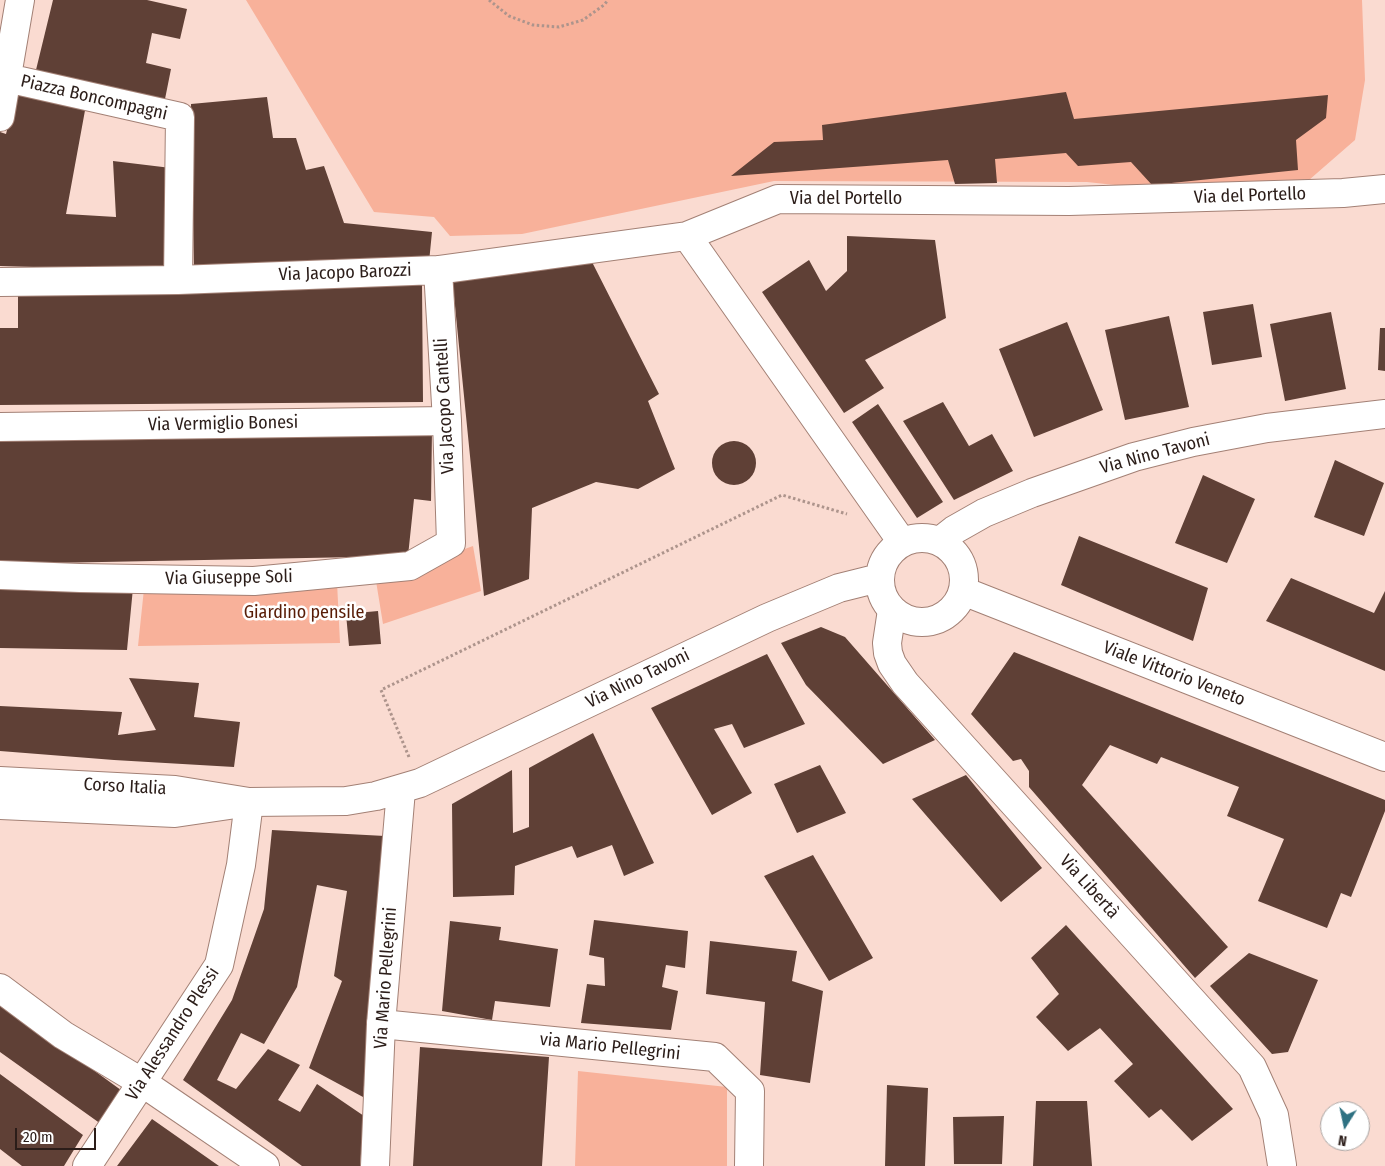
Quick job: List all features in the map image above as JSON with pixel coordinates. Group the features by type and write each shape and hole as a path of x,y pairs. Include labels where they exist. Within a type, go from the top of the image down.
{"street":[{"path":"0,117 20,0"},
{"name":"Piazza Boncompagni","path":"7,78 180,117 178,280"},
{"name":"Via del Portello","path":"687,236 778,199 1069,201 1343,193 1385,189"},
{"path":"687,236 902,542"},
{"name":"Via Jacopo Barozzi","path":"0,282 178,280 438,270 687,236"},
{"name":"Via Jacopo Cantelli","path":"438,270 447,421 451,543"},
{"name":"Via Nino Tavoni","path":"940,541 954,530 984,513 1032,493 1134,457 1193,442 1267,428 1385,414"},
{"name":"Via Vermiglio Bonesi","path":"0,427 447,421"},
{"path":"914,538 928,538 940,541 952,550 961,562 965,576 963,591 959,602 943,617 922,623 911,621 892,610 885,600 879,578 881,568 886,557 902,542 914,538"},
{"name":"Via Giuseppe Soli","path":"0,575 254,580 410,566 451,543"},
{"name":"Via Nino Tavoni","path":"411,787 767,618 839,588 879,578"},
{"name":"Viale Vittorio Veneto","path":"963,591 1385,757"},
{"name":"Via Libertà","path":"892,610 887,643 888,653 892,664 904,683 1252,1067 1274,1114 1281,1166"},
{"name":"Corso Italia","path":"0,780 176,790 249,802"},
{"name":"Corso Italia","path":"0,805 175,813 249,802 346,801 411,787"},
{"name":"Via Mario Pellegrini","path":"374,1166 381,1024 411,787"},
{"name":"Via Alessandro Plessi","path":"87,1166 143,1083 218,965 241,865 249,802"},
{"path":"0,988 64,1035 143,1083 265,1166"},
{"name":"via Mario Pellegrini","path":"381,1024 715,1057 750,1091 749,1166"}],"path":[{"path":"489,0 509,16 533,25 558,27 583,20 608,0"},
{"path":"411,787 381,690 782,495 853,515 875,505"}],"green space":[{"path":"246,0 1362,0 1365,80 1355,140 1309,180 1152,189 1087,182 774,181 522,234 450,236 434,217 374,212"},
{"name":"Giardino pensile","path":"473,546 481,591 383,624 376,581"},
{"name":"Giardino pensile","path":"337,582 340,643 138,646 144,589"},
{"path":"578,1071 727,1087 727,1166 575,1166"}],"building":[{"path":"53,0 147,0 187,9 180,39 152,33 146,63 171,69 164,104 35,74"},
{"path":"1066,92 1074,119 1328,95 1326,118 1296,140 1298,170 1152,185 1131,162 1078,166 1066,153 995,159 997,183 955,184 948,160 731,176 774,142 823,140 822,125"},
{"path":"16,95 86,105 66,214 116,217 113,161 171,168 168,271 0,266 0,132 6,134"},
{"path":"267,97 273,138 296,138 306,170 324,166 344,223 432,232 429,262 194,271 191,104"},
{"path":"847,236 935,240 946,318 865,360 884,388 844,413 762,292 809,260 826,291 847,271"},
{"path":"592,262 659,394 648,401 675,469 638,489 596,482 532,508 529,579 484,596 452,276"},
{"path":"422,284 423,402 0,405 0,328 18,328 18,287"},
{"path":"1253,304 1262,357 1212,365 1203,312"},
{"path":"1331,312 1346,389 1285,401 1270,324"},
{"path":"1169,316 1189,407 1125,420 1105,330"},
{"path":"1067,322 1103,410 1034,437 999,349"},
{"path":"1380,328 1385,328 1385,371 1378,370"},
{"path":"943,402 969,446 992,434 1013,471 954,500 903,421"},
{"path":"878,404 943,502 917,518 852,422"},
{"path":"432,430 431,501 414,499 408,556 0,564 0,440"},
{"path":"734,441 746,445 752,451 756,463 752,475 746,481 734,485 722,481 716,475 712,463 716,451 722,445"},
{"path":"1335,460 1384,483 1364,536 1314,517"},
{"path":"1203,475 1255,499 1227,563 1175,543"},
{"path":"1079,536 1208,588 1193,641 1061,585"},
{"path":"1291,578 1374,613 1385,591 1385,671 1266,621"},
{"path":"0,584 133,588 127,650 0,648"},
{"path":"378,611 381,644 349,646 346,614"},
{"path":"821,627 845,637 935,740 883,764 806,685 781,643"},
{"path":"1014,652 1385,800 1385,811 1351,897 1341,893 1327,928 1258,901 1284,839 1227,816 1239,787 1161,757 1157,764 1110,745 1082,785 1228,947 1195,978 1029,787 1029,771 1021,759 1013,761 971,714"},
{"path":"767,654 805,724 744,748 732,724 714,729 752,793 712,815 651,708"},
{"path":"129,678 199,683 194,717 240,722 234,767 0,751 0,706 122,712 118,735 156,730"},
{"path":"593,733 654,863 624,876 612,845 577,858 572,846 515,866 514,895 453,897 452,804 512,770 513,833 529,827 529,768"},
{"path":"820,765 846,813 797,833 774,784"},
{"path":"966,775 1042,868 1001,902 912,799"},
{"path":"272,830 385,836 363,1097 309,1068 342,981 334,976 347,891 317,885 297,987 264,1044 241,1033 217,1080 236,1089 268,1049 300,1065 278,1100 300,1112 317,1084 364,1116 360,1166 302,1166 183,1080 232,1000 264,909"},
{"path":"813,855 873,958 829,981 764,876"},
{"path":"594,920 688,931 685,968 666,965 662,987 678,991 671,1030 581,1023 587,984 605,986 604,958 589,955"},
{"path":"450,921 501,927 499,940 558,949 550,1007 495,1001 492,1020 442,1011"},
{"path":"1066,925 1233,1109 1192,1141 1161,1109 1149,1118 1114,1081 1133,1064 1100,1028 1068,1051 1036,1017 1059,994 1031,958"},
{"path":"710,941 797,951 792,981 823,991 810,1083 760,1075 765,1002 706,994"},
{"path":"1249,953 1318,980 1288,1052 1272,1054 1210,986"},
{"path":"0,1002 125,1093 101,1124 0,1052"},
{"path":"420,1047 549,1057 542,1166 413,1166"},
{"path":"0,1074 83,1135 64,1166 22,1166 0,1149"},
{"path":"887,1085 928,1088 925,1166 885,1166"},
{"path":"1036,1101 1087,1101 1092,1166 1033,1166"},
{"path":"1004,1116 1002,1164 954,1164 953,1117"},
{"path":"152,1119 219,1166 117,1166"}]}
